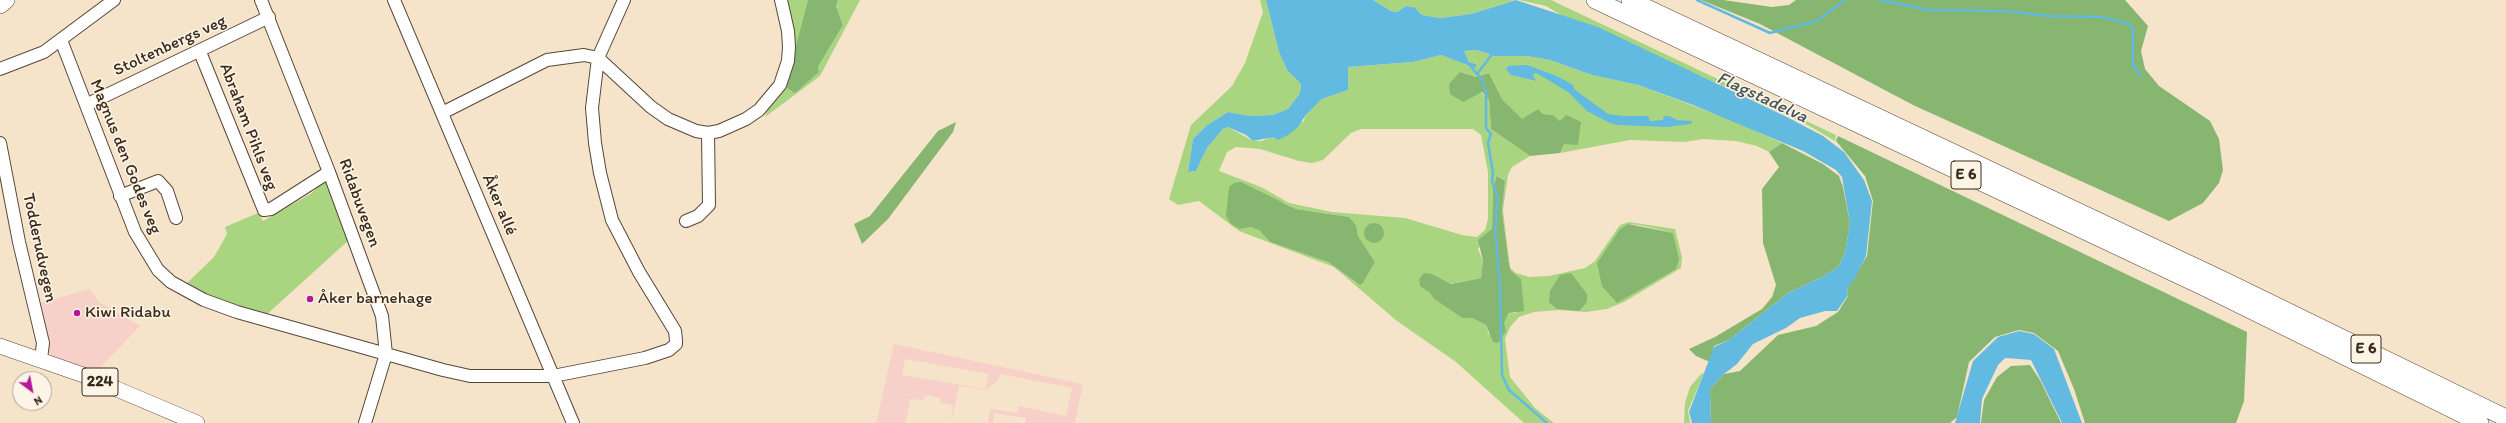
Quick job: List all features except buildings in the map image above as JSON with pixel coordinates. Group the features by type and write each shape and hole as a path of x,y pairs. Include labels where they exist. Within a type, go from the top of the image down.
{"highway":[{"path":"0,5 6,0"},
{"name":"E 6","path":"1595,0 2199,285 2480,423"},
{"name":"E 6","path":"1630,0 2232,284 2506,418"}],"main road":[{"name":"224","path":"0,346 41,359 86,376 197,423"}],"street":[{"path":"0,69 33,57 61,40 114,0"},
{"name":"Ridabuvegen","path":"262,0 330,172 382,316 386,354 365,423"},
{"name":"Åker allé","path":"394,0 573,423"},
{"path":"598,58 624,0"},
{"path":"442,113 547,60 571,55 598,58 657,112 686,128 708,133 732,126 759,110 780,85 788,61 789,47 788,31 781,0"},
{"name":"Stoltenbergs veg","path":"86,104 200,52 269,17"},
{"name":"Magnus den Godes veg","path":"61,40 135,232 158,270 184,290 204,300 237,312 470,376 553,376 645,358 669,350 676,344 675,331 639,272 615,225 600,173 592,108 598,58"},
{"name":"Abraham Pihls veg","path":"200,52 264,210 271,209 330,172"},
{"path":"686,221 698,216 709,205 708,133"},
{"name":"Todderudvegen","path":"0,143 19,242 43,343 41,359"},
{"path":"120,196 158,181 167,191 176,218"}],"shaded area":[{"path":"90,289 99,302 140,326 97,371 78,367 53,358 49,352 39,303"},
{"path":"894,344 1083,384 1075,423 1026,423 1026,418 994,413 993,423 988,423 990,409 1017,413 1019,406 1066,416 1072,388 1000,374 998,380 986,390 959,386 951,423 953,405 940,403 940,398 925,395 923,400 910,399 906,423 876,423","holes":["905,359 988,374 986,389 902,375"]}],"green space":[{"path":"785,0 808,0 793,57 794,93 819,72 818,67 843,25 836,6 838,0 860,0 820,76 765,117 769,106 784,83"},
{"path":"808,0 838,0 836,6 843,25 818,67 819,72 795,93 786,87 786,83"},
{"path":"1260,0 1266,0 1279,52 1287,70 1301,84 1300,93 1288,109 1272,115 1250,116 1228,112 1206,126 1193,139 1188,172 1196,171 1207,148 1223,129 1228,127 1253,141 1262,141 1304,121 1305,116 1322,99 1348,90 1348,67 1413,62 1441,55 1476,67 1476,64 1469,62 1464,51 1477,50 1494,56 1527,56 1550,60 1592,75 1638,85 1731,120 1782,143 1769,152 1757,146 1736,141 1703,139 1684,142 1630,140 1560,153 1564,144 1560,121 1553,115 1543,114 1538,109 1522,120 1502,99 1489,73 1476,77 1460,72 1489,100 1491,129 1530,156 1512,167 1508,175 1503,210 1510,267 1502,210 1505,181 1498,176 1493,188 1492,229 1478,249 1483,261 1481,278 1450,284 1432,274 1429,292 1434,299 1462,318 1472,318 1486,325 1489,335 1506,331 1503,323 1510,313 1516,313 1521,279 1511,271 1510,268 1516,273 1529,277 1549,276 1585,268 1595,261 1620,225 1629,222 1675,229 1682,257 1681,268 1624,302 1607,309 1586,312 1559,310 1534,312 1519,317 1510,327 1505,339 1510,377 1535,408 1554,423 1524,423 1456,362 1397,321 1334,267 1239,231 1199,201 1178,205 1169,199 1191,125 1232,86 1245,63 1263,12","holes":["1361,129 1473,129 1481,135 1488,172 1488,219 1485,230 1477,237 1462,235 1405,218 1332,212 1289,203 1261,187 1219,171 1227,152 1236,147 1260,149 1299,161 1312,163 1323,160 1351,133","1283,202 1296,209 1349,217 1356,225 1358,236 1375,262 1363,283 1354,281 1328,262 1270,242 1259,230 1250,227","1628,224 1673,233 1620,229"]},
{"path":"1373,0 1515,0 1471,14 1440,18 1422,15 1414,7 1406,6 1397,12 1391,11"},
{"path":"1519,0 1551,0 1836,135 1835,141 1804,123 1663,59 1566,18 1546,6"},
{"path":"1701,0 1723,0 1772,7 1789,5 1796,0 2125,0 2148,26 2141,51 2145,69 2159,86 2210,121 2219,139 2223,170 2219,183 2203,203 2169,221 1913,105 1760,24"},
{"path":"1460,72 1476,77 1489,73 1502,99 1522,119 1538,109 1543,114 1553,115 1560,121 1566,115 1581,122 1578,145 1564,144 1560,153 1530,156 1491,129 1489,100 1482,92 1463,102 1450,94 1449,84"},
{"path":"956,122 953,132 888,219 862,244 854,224 870,216 938,131"},
{"path":"1838,136 2247,332 2244,401 2236,423 2085,423 2074,389 2058,351 2034,333 2019,330 1995,337 1969,362 1957,417 1950,423 1711,423 1710,389 1724,374 1740,371 1778,335 1816,326 1838,312 1848,296 1847,289 1867,256 1873,201 1865,176 1836,141"},
{"path":"1782,143 1823,164 1839,176 1843,187 1850,223 1845,253 1839,266 1824,276 1788,293 1729,340 1714,346 1710,362 1696,356 1689,349 1715,337 1762,309 1772,297 1776,285 1763,243 1762,189 1779,167 1769,152"},
{"path":"1497,176 1505,181 1502,211 1509,264 1511,271 1521,279 1524,311 1509,313 1504,323 1506,331 1498,343 1493,342 1486,325 1472,318 1462,318 1434,299 1429,292 1420,286 1419,279 1424,273 1432,274 1451,284 1481,278 1483,261 1478,240 1492,229 1493,188"},
{"path":"322,182 329,182 350,239 264,317 184,286 214,257 227,234 225,227 258,213 263,221 312,193"},
{"path":"1241,182 1296,209 1349,217 1356,225 1358,236 1375,262 1363,283 1360,285 1328,262 1270,242 1259,230 1250,227 1240,229 1231,224 1226,216 1229,187 1234,183"},
{"path":"1374,223 1381,226 1384,233 1381,240 1374,243 1367,240 1364,233 1367,226"},
{"path":"1628,224 1673,233 1679,259 1676,269 1617,303 1602,286 1597,263 1620,229"},
{"path":"1571,273 1587,294 1587,302 1579,311 1557,309 1549,302 1550,291 1560,275"},
{"path":"2030,365 2040,380 2061,423 1981,423 1984,400 1997,377 2011,366"},
{"path":"1704,373 1688,411 1690,423 1684,423 1685,403 1690,387 1701,374"}],"water":[{"path":"1266,0 1373,0 1391,11 1397,12 1406,6 1414,7 1422,15 1440,18 1471,14 1516,0 1598,27 1787,117 1823,136 1844,152 1864,180 1872,201 1866,256 1856,276 1847,289 1848,295 1837,311 1825,311 1800,318 1786,328 1753,344 1737,364 1724,374 1710,389 1711,423 1692,423 1689,412 1714,347 1729,340 1788,293 1824,276 1839,266 1845,253 1850,223 1842,177 1836,170 1803,151 1693,105 1638,85 1592,75 1550,60 1527,56 1494,56 1477,50 1464,51 1469,62 1476,64 1476,68 1441,55 1413,62 1348,67 1348,90 1322,99 1305,116 1298,127 1288,135 1278,140 1273,137 1253,141 1246,135 1228,127 1223,129 1207,148 1196,171 1188,172 1193,139 1206,126 1228,112 1250,116 1272,115 1288,109 1300,93 1301,84 1287,70 1279,52"},
{"path":"1527,65 1557,76 1573,85 1574,89 1608,114 1623,116 1648,116 1650,121 1663,120 1664,116 1669,116 1677,120 1692,121 1691,124 1667,127 1618,125 1610,123 1587,111 1568,92 1538,74 1534,73 1533,77 1537,81 1511,75 1506,69 1508,66"},
{"path":"2019,331 2034,334 2054,349 2082,423 2062,423 2031,360 2005,358 1998,365 1982,399 1980,423 1955,423 1973,361 1998,337"}],"waterway":[{"path":"1697,0 1770,33 1817,21 1845,0"},
{"path":"1879,0 1930,10 2004,11 2049,16 2102,17 2126,23 2133,28 2133,64 2140,76"},
{"path":"1477,74 1493,53"},
{"path":"1468,63 1481,79 1486,92 1486,128 1491,134 1488,143 1493,173 1492,181 1498,199 1495,230 1500,285 1502,375 1509,390 1547,423"}],"place":[{"name":"Åker barnehage","path":"310,299"},
{"name":"Kiwi Ridabu","path":"77,313"}],"water label":[{"name":"Flagstadelva","path":"1762,98"}]}
